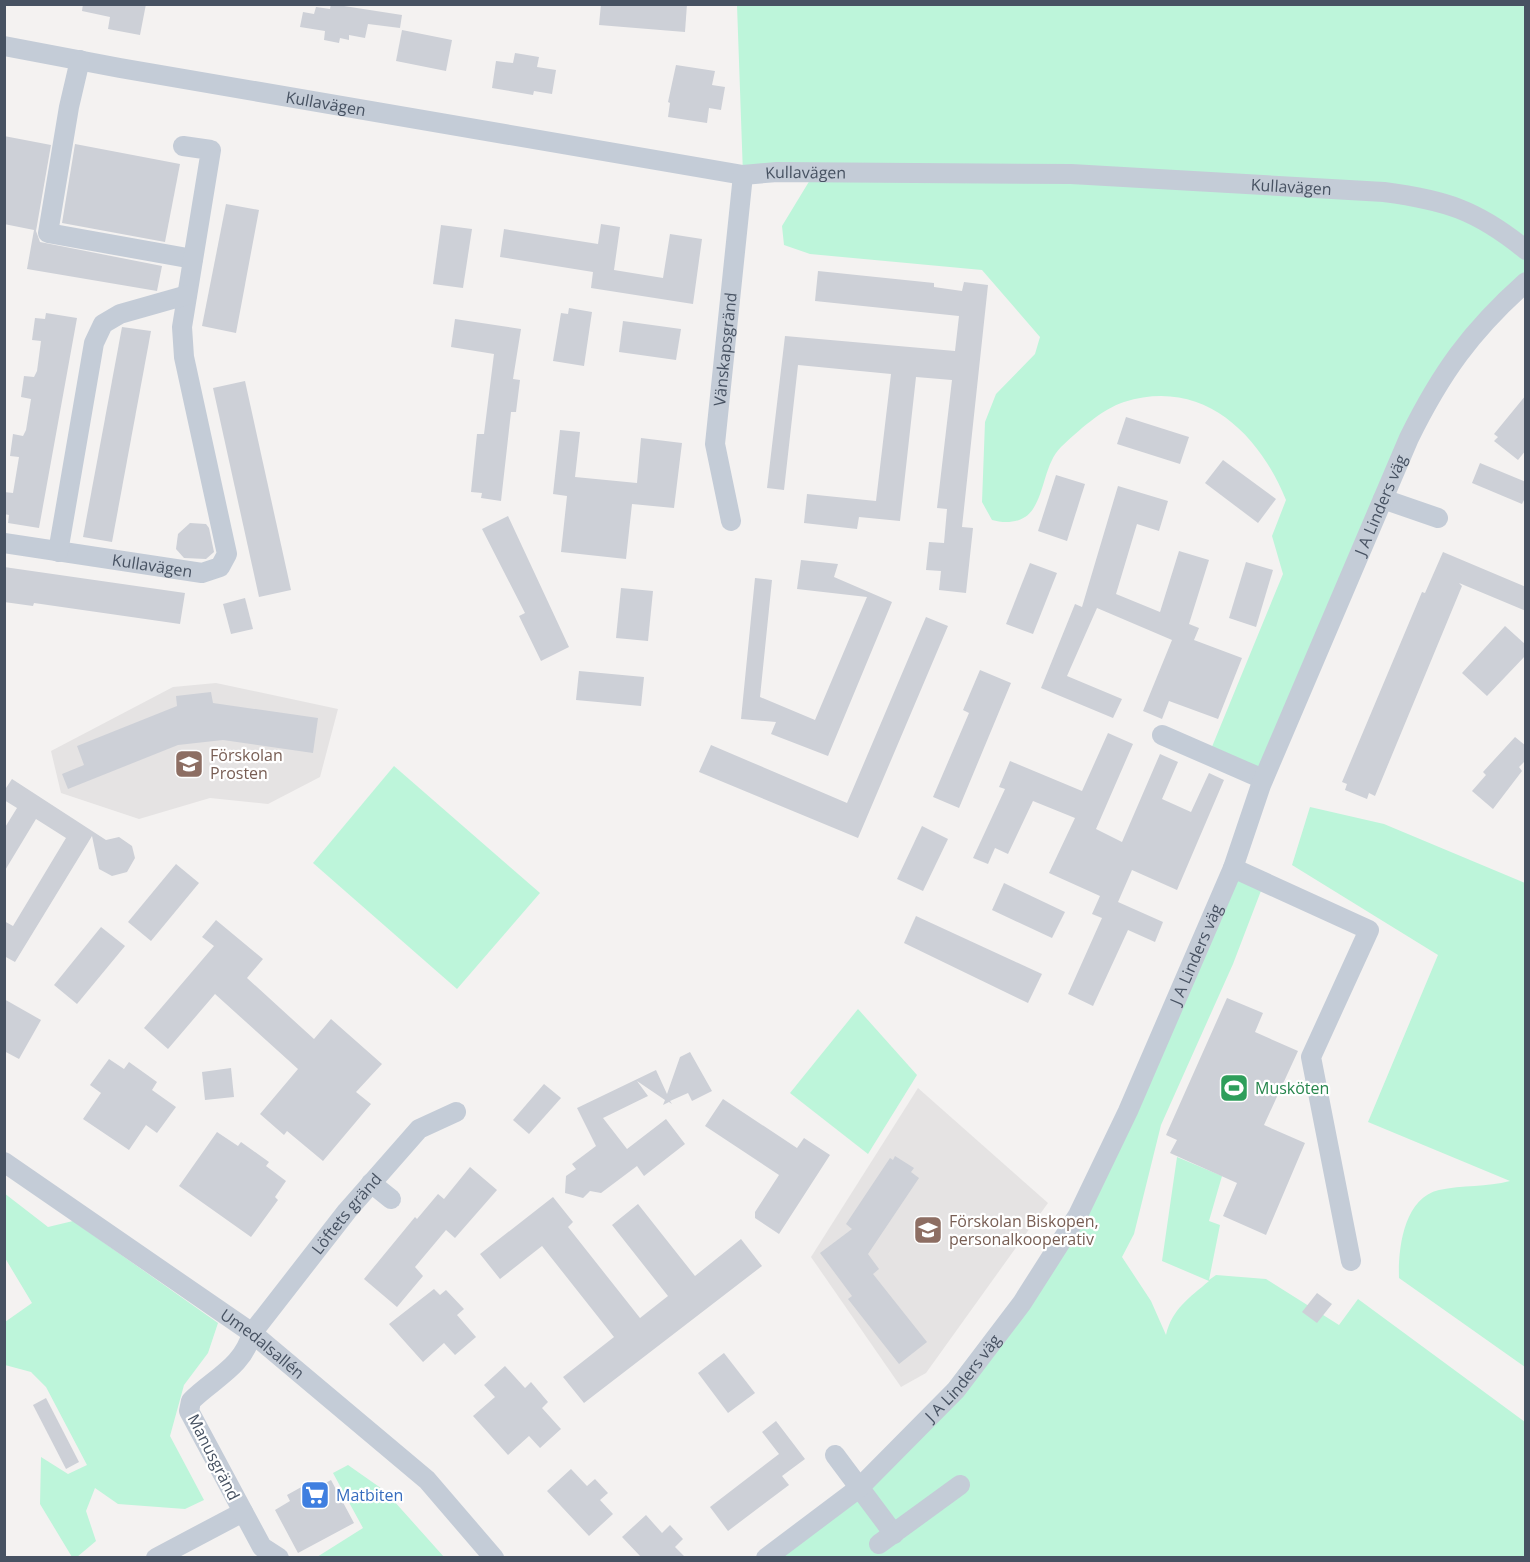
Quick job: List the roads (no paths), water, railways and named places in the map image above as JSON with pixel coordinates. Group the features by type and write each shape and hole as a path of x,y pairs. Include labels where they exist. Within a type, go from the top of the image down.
{"street":[{"name":"Kullavägen","path":"4,46 743,175 777,172 1071,174 1384,192 1429,198 1484,219 1526,250"},
{"path":"80,60 69,107 48,233 193,259"},
{"name":"Kullavägen","path":"4,543 202,573 220,567 227,554 184,357 182,327 211,150 183,146"},
{"name":"Vänskapsgränd","path":"731,521 715,444 743,175"},
{"name":"J A Linders väg","path":"766,1557 859,1488 956,1390 1022,1303 1078,1215 1128,1111 1233,868 1263,779 1383,499 1433,389 1469,340 1526,282"},
{"path":"58,552 94,343 103,324 120,314 188,295"},
{"path":"1383,499 1438,518"},
{"path":"1162,735 1263,779"},
{"path":"1233,868 1369,930 1311,1057 1352,1261"},
{"name":"Löftets gränd","path":"252,1333 371,1183 419,1129 456,1112"},
{"name":"Umedalsallén","path":"4,1162 252,1333 427,1480 494,1557"},
{"path":"371,1183 391,1199"},
{"name":"Manusgränd","path":"252,1333 248,1349 233,1368 202,1390 191,1401 189,1411 262,1547 279,1557"},
{"path":"835,1455 859,1488 886,1539 960,1485"},
{"path":"156,1557 243,1512"}],"place":[{"name":"Förskolan Prosten","path":"189,764"},
{"name":"Musköten","path":"1234,1088"},
{"name":"Förskolan Biskopen, personalkooperativ","path":"928,1230"},
{"name":"Matbiten","path":"315,1495"}]}
